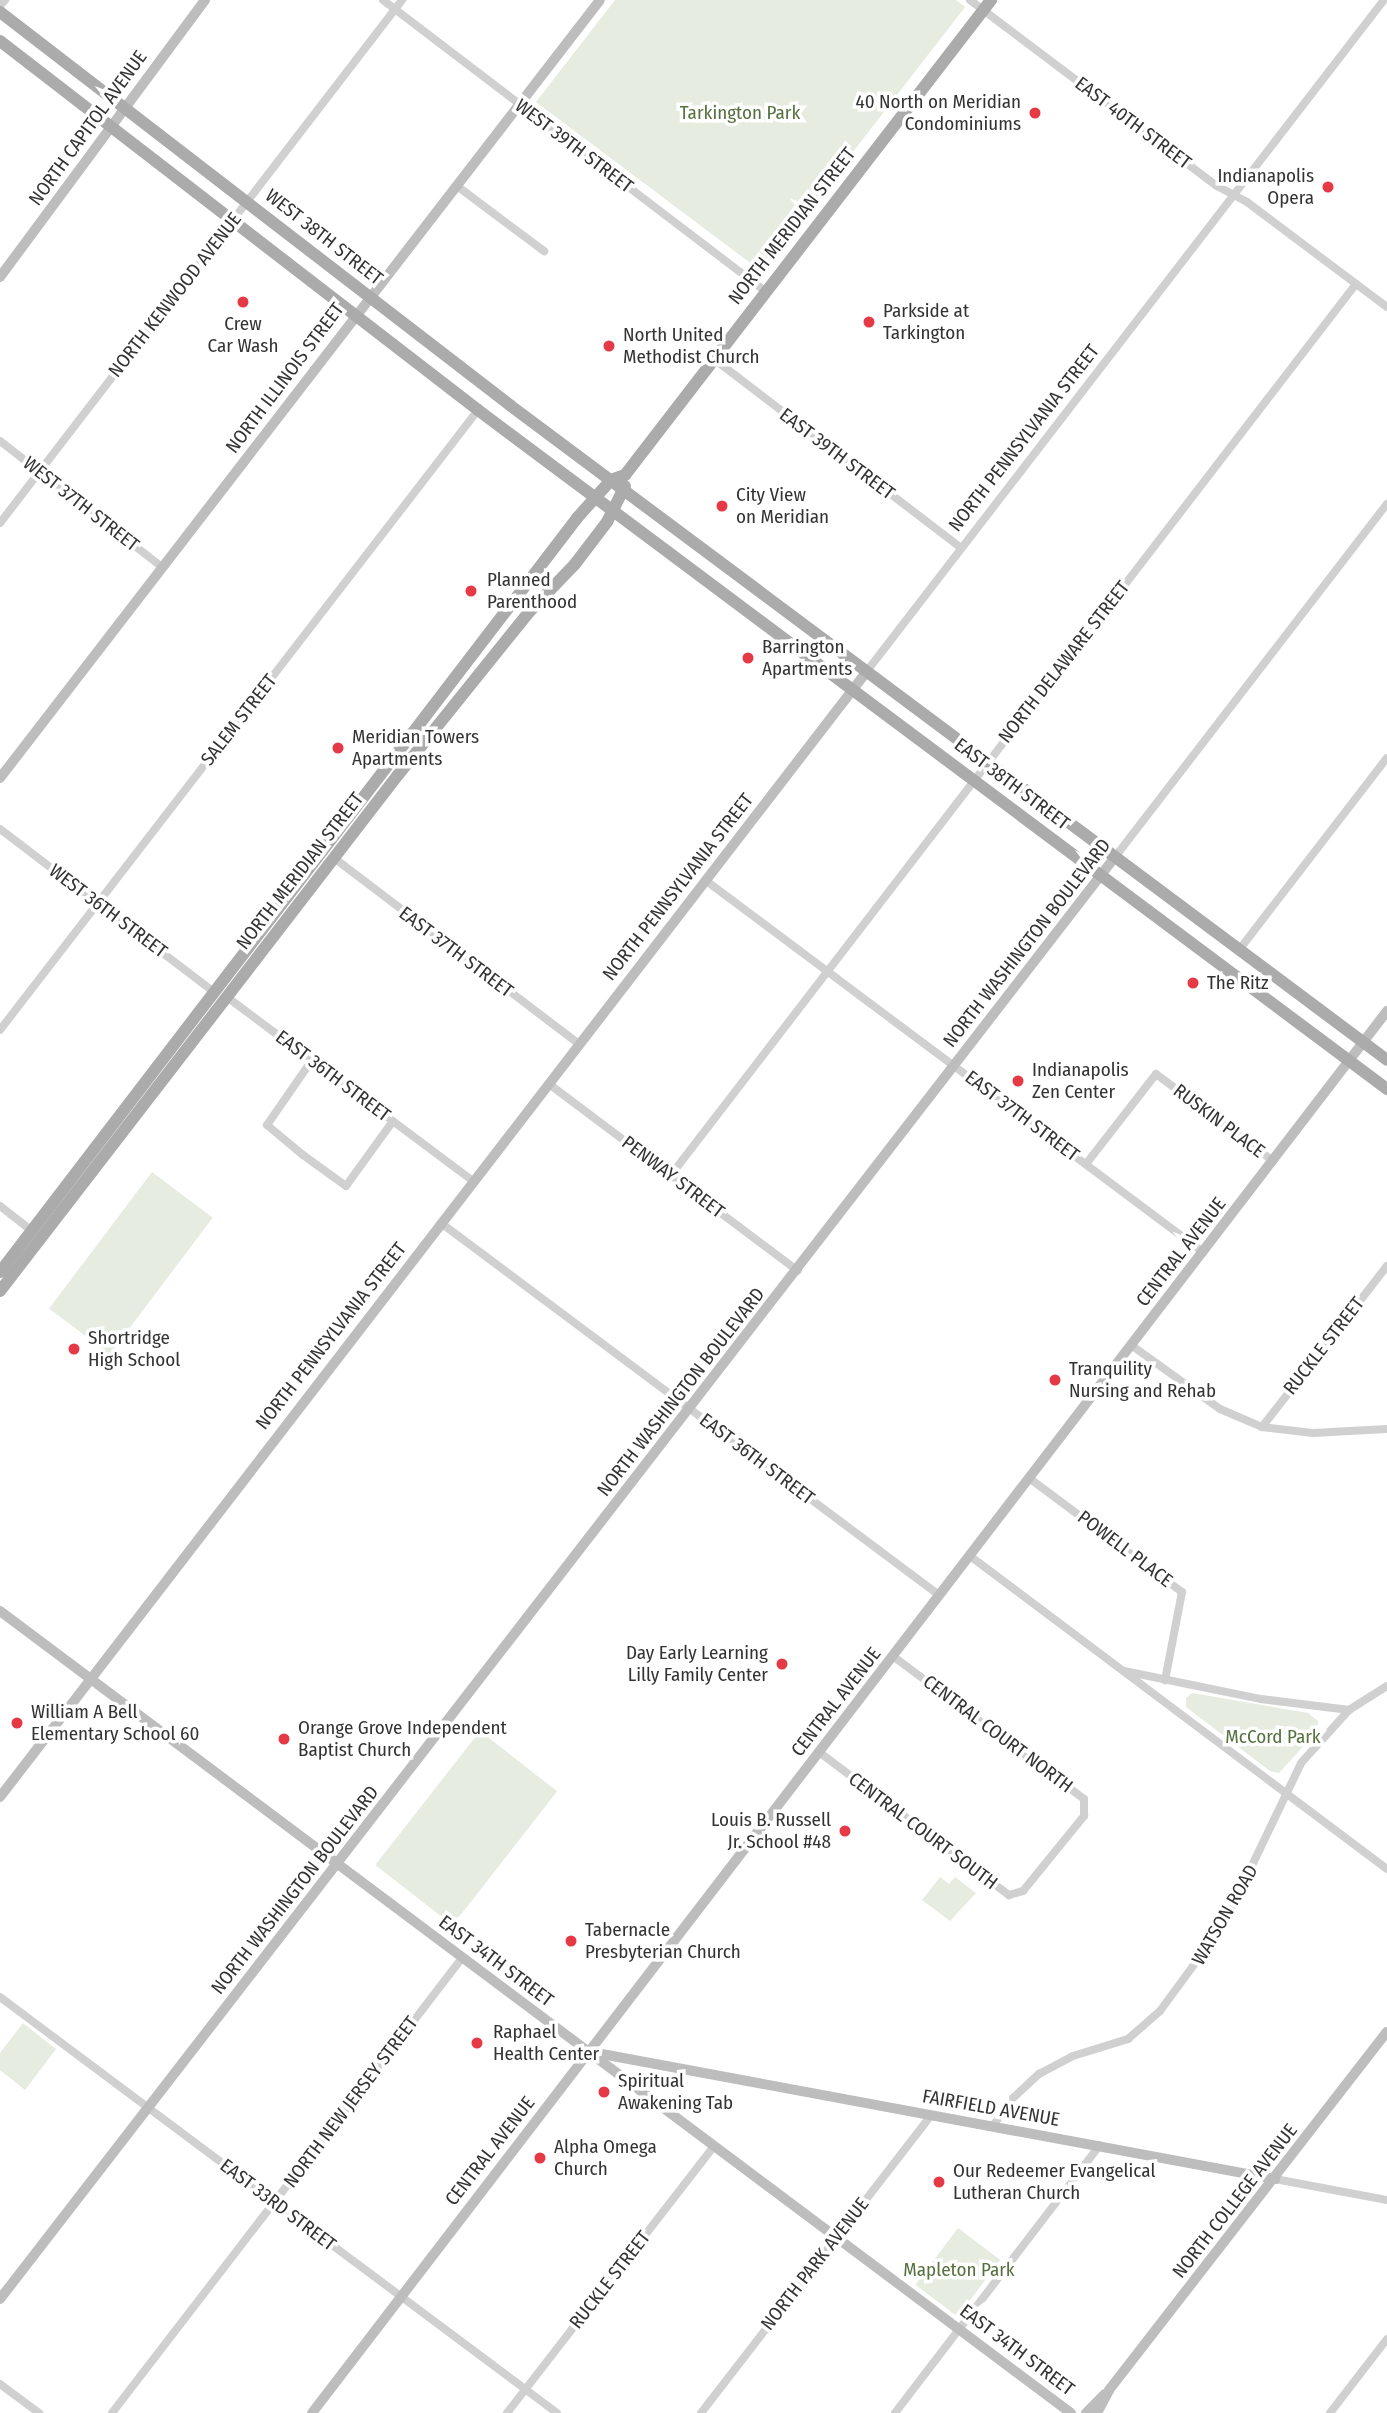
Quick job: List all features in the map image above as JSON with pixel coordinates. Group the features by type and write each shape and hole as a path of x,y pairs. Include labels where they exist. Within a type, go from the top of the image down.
{"main road":[{"name":"NORTH MERIDIAN STREET","path":"0,1292 596,497 611,480 625,475 987,5"},
{"name":"WEST 38TH STREET","path":"0,12 626,491"},
{"path":"0,41 478,410 614,510"},
{"path":"625,475 626,491"},
{"name":"NORTH MERIDIAN STREET","path":"0,1272 614,510 626,491"},
{"name":"EAST 38TH STREET","path":"626,491 1387,1060"},
{"name":"EAST 38TH STREET","path":"614,510 1387,1089"}],"street":[{"path":"0,6 5,0"},
{"name":"NORTH CAPITOL AVENUE","path":"0,277 113,128 124,108 205,0"},
{"name":"WEST 39TH STREET","path":"383,0 766,292"},
{"name":"NORTH KENWOOD AVENUE","path":"0,523 402,0"},
{"name":"NORTH ILLINOIS STREET","path":"0,778 369,296 600,0"},
{"name":"EAST 40TH STREET","path":"970,0 987,5 1387,307"},
{"name":"NORTH PENNSYLVANIA STREET","path":"0,1797 1384,0"},
{"path":"457,186 544,251"},
{"name":"NORTH DELAWARE STREET","path":"671,1175 1356,284"},
{"name":"EAST 39TH STREET","path":"714,359 961,548"},
{"name":"SALEM STREET","path":"0,1030 478,410"},
{"name":"WEST 37TH STREET","path":"0,442 162,567"},
{"name":"NORTH WASHINGTON BOULEVARD","path":"0,2299 798,1271 1387,504"},
{"path":"1239,950 1387,758"},
{"name":"WEST 36TH STREET","path":"0,829 221,995"},
{"name":"EAST 37TH STREET","path":"334,858 579,1044"},
{"name":"EAST 37TH STREET","path":"705,880 1203,1252"},
{"name":"EAST 36TH STREET","path":"221,995 473,1181"},
{"name":"CENTRAL AVENUE","path":"312,2413 1387,1011"},
{"path":"312,1060 267,1125 314,1163 346,1186 393,1121"},
{"name":"RUSKIN PLACE","path":"1086,1164 1156,1074 1273,1161"},
{"name":"PENWAY STREET","path":"549,1084 798,1271"},
{"path":"0,1206 32,1231"},
{"name":"EAST 36TH STREET","path":"441,1223 939,1595"},
{"name":"RUCKLE STREET","path":"1262,1427 1387,1266"},
{"path":"1130,1345 1220,1409 1262,1427 1319,1433 1387,1429"},
{"name":"POWELL PLACE","path":"1029,1478 1182,1592 1165,1680"},
{"path":"970,1556 1387,1869"},
{"name":"EAST 34TH STREET","path":"0,1611 1071,2413"},
{"name":"CENTRAL COURT NORTH","path":"893,1656 1084,1799 1086,1812 1054,1852"},
{"path":"1122,1670 1165,1680 1349,1710"},
{"name":"WATSON ROAD","path":"992,2127 1012,2099 1039,2074 1073,2056 1128,2039 1168,2002 1231,1912 1284,1792 1307,1755 1349,1710 1387,1686"},
{"name":"CENTRAL COURT SOUTH","path":"819,1752 1006,1894 1023,1891 1054,1852"},
{"name":"NORTH NEW JERSEY STREET","path":"112,2413 462,1958"},
{"name":"EAST 33RD STREET","path":"0,1997 557,2413"},
{"name":"NORTH COLLEGE AVENUE","path":"1086,2413 1109,2390 1387,2032"},
{"name":"FAIRFIELD AVENUE","path":"588,2052 1387,2200"},
{"name":"NORTH PARK AVENUE","path":"701,2413 931,2115"},
{"path":"895,2413 1100,2146"},
{"name":"RUCKLE STREET","path":"508,2413 713,2147"},
{"path":"1330,2413 1387,2339"},
{"path":"0,2384 39,2413"},
{"name":"NORTH COLLEGE AVENUE","path":"1097,2413 1109,2390"}],"green space":[{"name":"Tarkington Park","path":"615,0 956,0 965,7 761,271 536,102"},
{"path":"152,1172 213,1218 110,1354 49,1309"},
{"name":"McCord Park","path":"1192,1693 1308,1713 1318,1721 1318,1730 1279,1773 1270,1771 1186,1707 1186,1698"},
{"path":"480,1731 557,1791 453,1925 375,1865"},
{"path":"940,1877 949,1884 955,1877 976,1893 950,1921 922,1900"},
{"path":"23,2023 56,2049 25,2090 0,2070 0,2053"},
{"name":"Mapleton Park","path":"958,2228 1000,2260 958,2317 915,2285"}],"place":[{"name":"40 North on Meridian Condominiums","path":"1035,113"},
{"name":"Indianapolis Opera","path":"1328,187"},
{"name":"Crew Car Wash","path":"243,302"},
{"name":"Parkside at Tarkington","path":"869,322"},
{"name":"North United Methodist Church","path":"609,346"},
{"name":"City View on Meridian","path":"722,506"},
{"name":"Planned Parenthood","path":"471,591"},
{"name":"Barrington Apartments","path":"748,658"},
{"name":"Meridian Towers Apartments","path":"338,748"},
{"name":"The Ritz","path":"1193,983"},
{"name":"Indianapolis Zen Center","path":"1018,1081"},
{"name":"Shortridge High School","path":"74,1349"},
{"name":"Tranquility Nursing and Rehab","path":"1055,1380"},
{"name":"Day Early Learning Lilly Family Center","path":"782,1664"},
{"name":"William A Bell Elementary School 60","path":"17,1723"},
{"name":"Orange Grove Independent Baptist Church","path":"284,1739"},
{"name":"Louis B. Russell Jr. School #48","path":"845,1831"},
{"name":"Tabernacle Presbyterian Church","path":"571,1941"},
{"name":"Raphael Health Center","path":"477,2043"},
{"name":"Spiritual Awakening Tab","path":"604,2092"},
{"name":"Alpha Omega Church","path":"540,2158"},
{"name":"Our Redeemer Evangelical Lutheran Church","path":"939,2182"}]}
